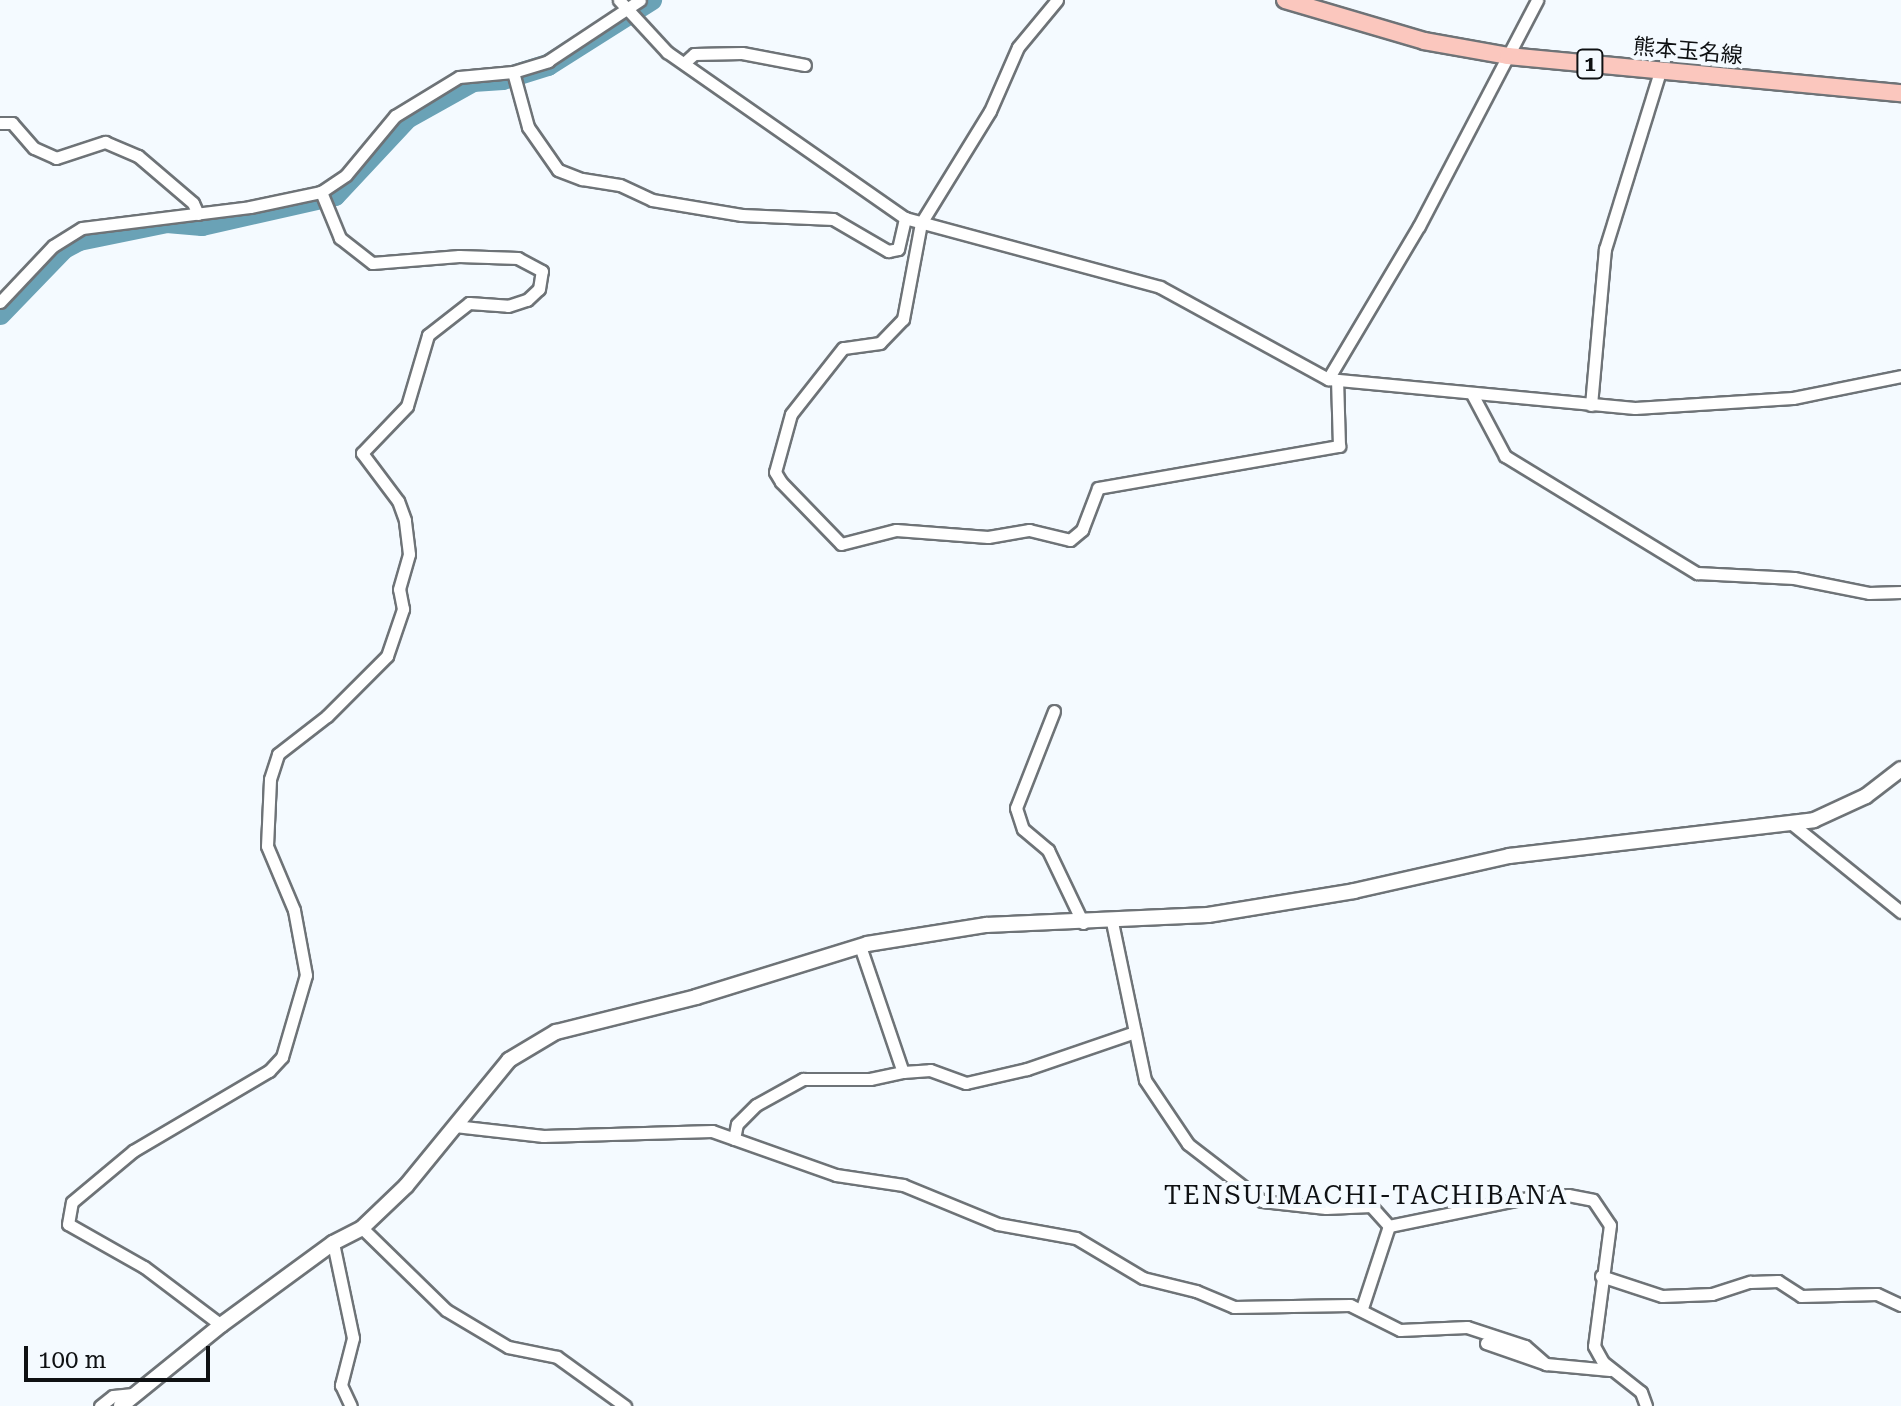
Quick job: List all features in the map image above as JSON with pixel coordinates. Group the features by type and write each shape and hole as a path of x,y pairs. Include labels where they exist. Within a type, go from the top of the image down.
{"main road":[{"name":"熊本玉名線","path":"1285,0 1410,37 1508,56 1901,93"}],"street":[{"path":"619,0 630,16 684,63 905,218 1160,287 1333,380 1635,408 1793,398 1901,376"},
{"path":"0,302 53,246 82,228 198,214 322,194 346,175 395,116 459,77 513,74 548,61 630,16 640,0"},
{"path":"1057,0 1018,47 990,111 921,223 903,319 880,343 843,348 832,358 807,388 781,440 775,472 841,544 896,530 988,537 1029,530 1077,538 1098,488 1339,446 1333,380 1419,226 1537,0"},
{"path":"684,63 694,54 742,53 805,65"},
{"path":"1591,405 1605,249 1660,71"},
{"path":"513,74 528,127 558,170 582,179 620,185 652,200 742,215 833,219 888,251 898,249 905,218"},
{"path":"0,123 12,123 34,148 56,158 105,142 138,156 183,193 198,214"},
{"path":"221,1325 144,1267 68,1224 72,1202 133,1151 269,1071 282,1057 306,975 294,910 267,846 270,779 278,754 327,716 387,656 403,609 399,589 409,554 405,520 398,501 362,453 407,406 428,335 469,303 508,306 527,300 539,289 542,271 518,258 459,256 372,263 340,238 329,220 322,194"},
{"path":"1472,394 1505,456 1697,573 1794,578 1869,593 1901,592"},
{"path":"1054,711 1016,808 1023,829 1048,850 1083,923"},
{"path":"121,1406 221,1325 333,1243 362,1228 406,1186 509,1060 556,1032 696,997 860,946 986,925 1171,920 1296,901 1509,856 1792,824 1840,811 1901,769"},
{"path":"1792,824 1901,912"},
{"path":"1112,922 1149,1091 1188,1144 1262,1201 1326,1208 1371,1206 1389,1226"},
{"path":"860,946 903,1072"},
{"path":"734,1139 737,1124 756,1105 803,1079 870,1079 930,1070 966,1083 1027,1069 1135,1032"},
{"path":"455,1126 543,1136 582,1132 621,1137 701,1129 836,1175 903,1185 998,1224 1076,1238 1143,1278 1196,1291 1234,1307 1362,1308 1400,1330 1467,1327 1537,1351 1546,1364"},
{"path":"1389,1226 1521,1199 1568,1195 1593,1200 1610,1225 1594,1346 1615,1371 1641,1392 1646,1406"},
{"path":"1362,1308 1389,1226"},
{"path":"362,1228 446,1310 508,1347 557,1357 625,1406"},
{"path":"333,1243 353,1338 341,1385 351,1406"},
{"path":"1601,1276 1662,1296 1712,1294 1750,1282 1778,1281 1801,1296 1877,1294 1901,1305"},
{"path":"1486,1343 1546,1364 1615,1371"},
{"path":"100,1406 113,1396 133,1394"}],"waterway":[{"path":"0,314 64,248 79,240 167,222 202,225 335,195 407,118 473,81 503,79 548,65 651,0"}],"district":[{"name":"TENSUIMACHI-TACHIBANA","path":"1366,1196"}]}
